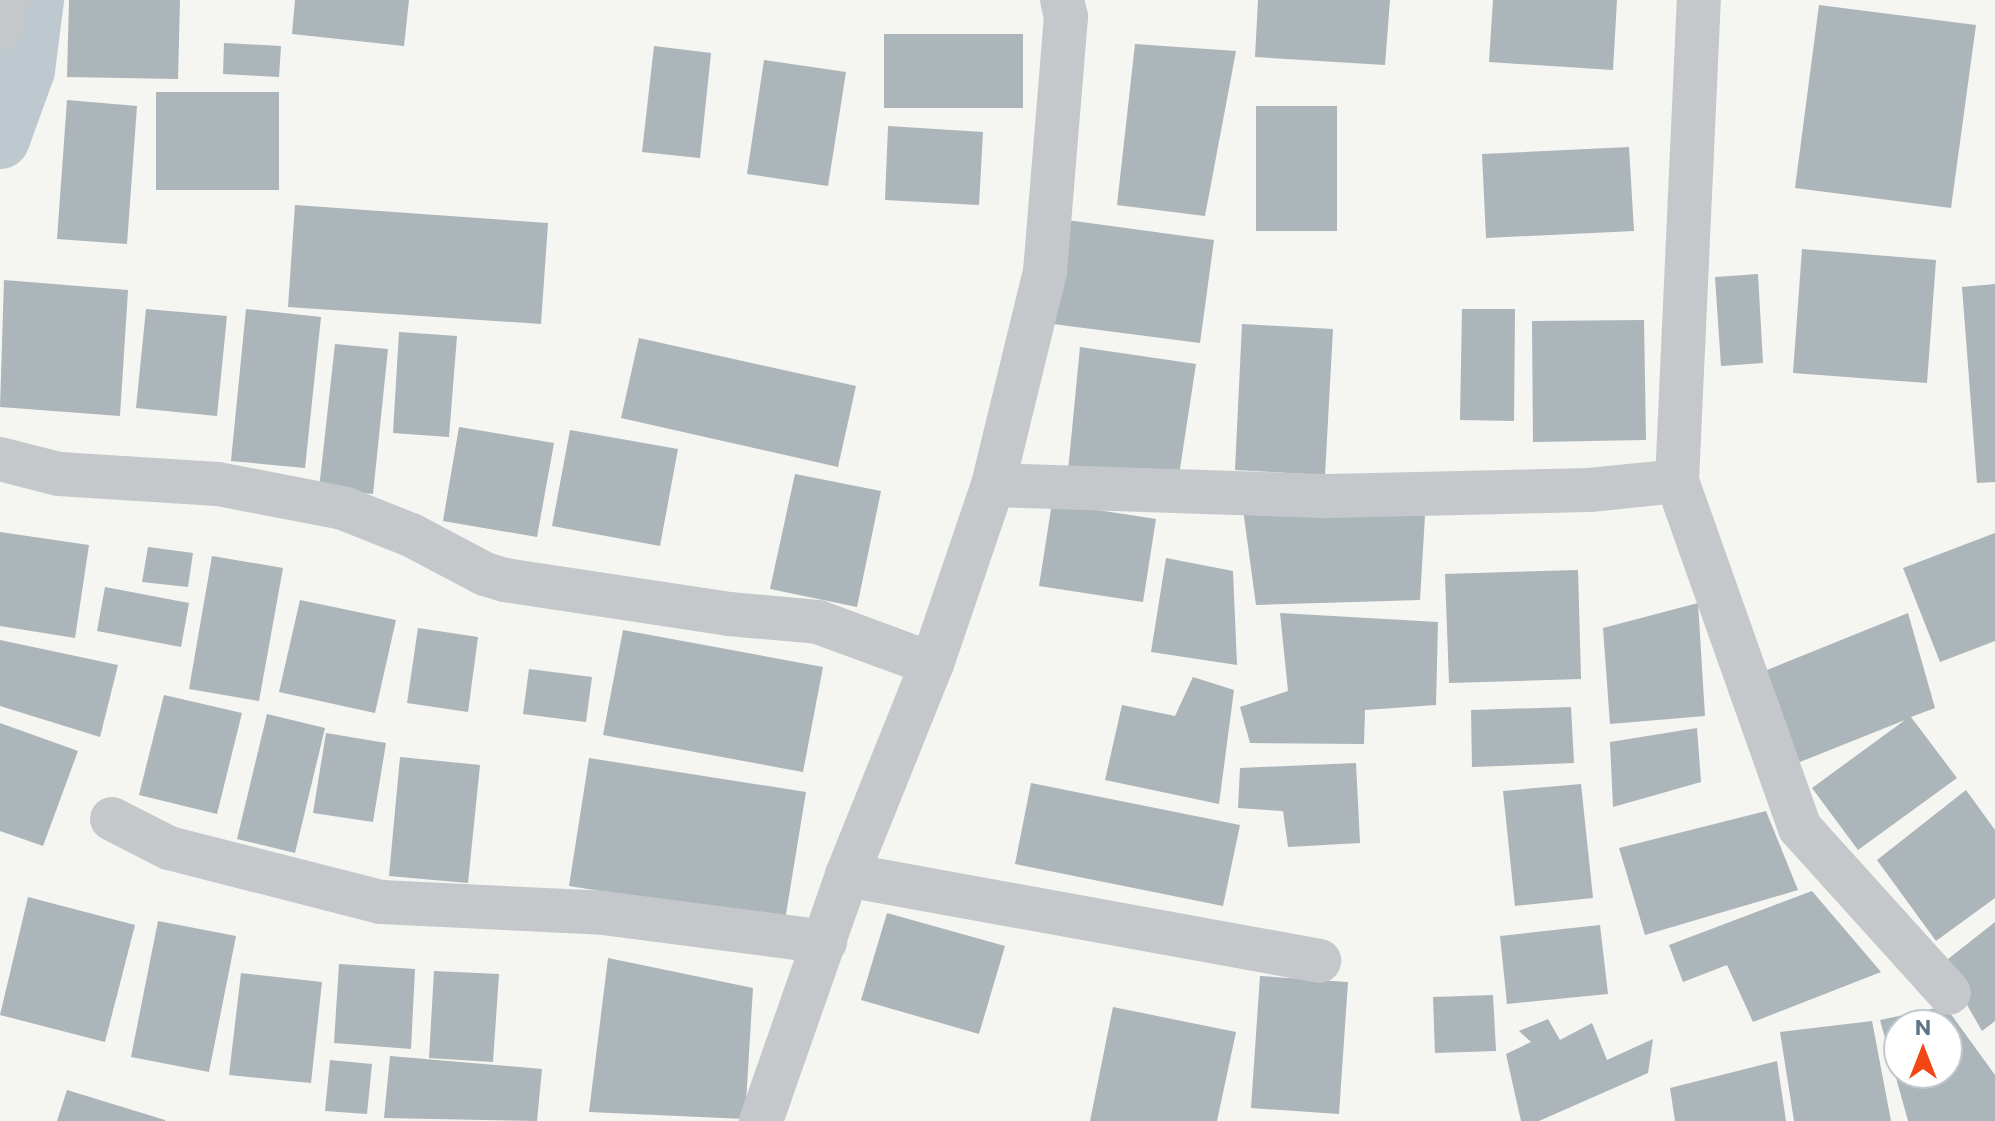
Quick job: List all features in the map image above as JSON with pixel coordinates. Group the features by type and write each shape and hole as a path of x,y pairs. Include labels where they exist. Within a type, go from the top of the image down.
{"street":[{"path":"0,29 7,0"},
{"path":"761,1121 847,875 932,664 993,485 1045,272 1066,17 1062,0"},
{"path":"1699,0 1677,481 1800,828 1949,993"},
{"path":"0,459 59,474 218,484 343,508 411,535 485,574 505,580 729,614 818,622 932,664"},
{"path":"993,485 1329,496 1590,490 1677,481"},
{"path":"112,819 169,848 381,902 603,913 825,942"},
{"path":"847,875 1319,961"}],"building":[{"path":"69,0 180,0 178,79 67,77"},
{"path":"295,0 409,0 404,46 292,34"},
{"path":"1258,0 1390,0 1385,65 1255,57"},
{"path":"1493,0 1617,0 1613,70 1489,62"},
{"path":"1819,5 1976,25 1951,208 1795,188"},
{"path":"884,34 1023,34 1023,108 884,108"},
{"path":"224,43 281,46 279,77 223,74"},
{"path":"1135,44 1236,51 1205,216 1117,205"},
{"path":"654,46 711,53 700,158 642,152"},
{"path":"764,60 846,72 828,186 747,174"},
{"path":"156,92 279,92 279,190 156,190"},
{"path":"67,100 137,106 127,244 57,239"},
{"path":"1256,106 1337,106 1337,231 1256,231"},
{"path":"888,126 983,132 979,205 885,200"},
{"path":"1629,147 1634,231 1486,238 1482,154"},
{"path":"295,205 548,223 541,324 288,307"},
{"path":"1067,220 1214,240 1200,343 1053,324"},
{"path":"1802,249 1936,260 1927,383 1793,373"},
{"path":"1758,274 1763,363 1721,366 1715,277"},
{"path":"4,280 128,290 120,416 0,407"},
{"path":"1995,284 1995,482 1977,483 1962,287"},
{"path":"146,309 227,316 217,416 136,408"},
{"path":"246,309 321,317 305,468 231,461"},
{"path":"1462,309 1515,309 1514,421 1460,420"},
{"path":"1644,320 1646,440 1533,442 1532,321"},
{"path":"1242,324 1333,329 1325,475 1235,470"},
{"path":"399,332 457,336 449,437 393,433"},
{"path":"639,338 856,386 838,467 621,418"},
{"path":"335,344 388,349 373,494 319,489"},
{"path":"1080,347 1196,364 1177,488 1068,471"},
{"path":"459,427 554,443 537,537 443,521"},
{"path":"570,430 678,449 660,546 552,526"},
{"path":"795,474 881,491 857,607 770,589"},
{"path":"1242,502 1425,515 1420,600 1256,605"},
{"path":"1052,503 1156,519 1143,602 1039,586"},
{"path":"0,532 89,545 75,638 0,626"},
{"path":"1995,533 1995,641 1940,662 1903,568"},
{"path":"148,547 193,553 188,587 142,582"},
{"path":"212,556 283,568 259,701 189,689"},
{"path":"1166,558 1233,571 1237,665 1151,652"},
{"path":"1578,570 1581,679 1449,683 1445,574"},
{"path":"105,587 189,603 181,647 97,631"},
{"path":"300,600 396,620 375,713 279,692"},
{"path":"1698,603 1705,716 1610,724 1603,628"},
{"path":"1280,613 1438,622 1436,705 1365,710 1364,744 1250,743 1240,707 1288,691"},
{"path":"1908,613 1935,708 1911,717 1957,778 1858,850 1812,788 1905,720 1795,764 1762,672"},
{"path":"418,628 478,637 468,712 407,703"},
{"path":"623,630 823,667 803,772 603,735"},
{"path":"0,640 118,665 100,737 0,706"},
{"path":"529,669 592,677 586,722 523,714"},
{"path":"1193,677 1234,690 1219,804 1105,780 1122,705 1175,716"},
{"path":"164,695 242,713 217,814 139,795"},
{"path":"1571,707 1574,763 1472,767 1471,710"},
{"path":"267,714 325,728 295,853 237,839"},
{"path":"0,723 78,751 43,846 0,831"},
{"path":"1697,728 1701,782 1613,807 1610,742"},
{"path":"326,733 386,743 373,822 313,813"},
{"path":"400,757 480,765 468,883 389,876"},
{"path":"589,758 806,792 785,920 569,886"},
{"path":"1356,763 1360,843 1288,847 1283,811 1238,808 1240,768"},
{"path":"1031,783 1240,825 1223,906 1015,864"},
{"path":"1581,784 1593,898 1515,906 1503,791"},
{"path":"1966,790 1995,830 1995,898 1936,941 1877,860"},
{"path":"1766,811 1798,890 1645,935 1619,848"},
{"path":"1812,891 1881,972 1753,1022 1727,965 1683,982 1669,945"},
{"path":"28,897 135,925 105,1042 0,1015"},
{"path":"887,913 1005,946 979,1034 861,1000"},
{"path":"158,921 236,936 209,1072 131,1057"},
{"path":"1995,922 1995,1021 1982,1031 1943,963"},
{"path":"1600,925 1608,994 1507,1004 1500,936"},
{"path":"608,958 753,988 745,1119 589,1112"},
{"path":"339,964 415,969 411,1049 334,1043"},
{"path":"434,971 499,974 493,1062 429,1058"},
{"path":"241,973 322,982 311,1083 229,1075"},
{"path":"1260,976 1348,982 1339,1114 1251,1108"},
{"path":"1493,995 1496,1051 1435,1053 1433,997"},
{"path":"1113,1007 1236,1032 1217,1121 1090,1121"},
{"path":"1548,1019 1560,1040 1592,1023 1607,1060 1653,1039 1648,1073 1539,1121 1521,1121 1506,1054 1531,1042 1519,1031"},
{"path":"1872,1021 1891,1121 1794,1121 1780,1032"},
{"path":"1963,1031 1995,1075 1995,1121 1908,1121 1899,1089 1963,1089"},
{"path":"390,1056 542,1069 537,1121 384,1118"},
{"path":"330,1060 372,1064 367,1114 325,1111"},
{"path":"1777,1061 1786,1121 1675,1121 1670,1088"},
{"path":"67,1090 165,1120 165,1121 57,1121"}],"waterway":[{"path":"0,139 25,70 34,0"}]}
